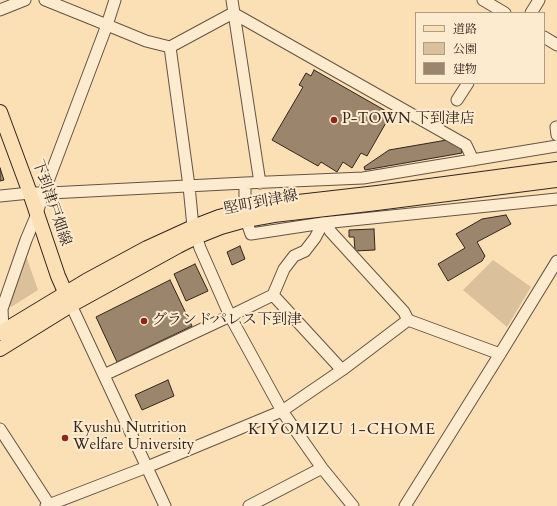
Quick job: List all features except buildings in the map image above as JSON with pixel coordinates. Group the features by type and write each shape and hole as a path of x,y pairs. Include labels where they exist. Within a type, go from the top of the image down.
{"main road":[{"name":"下到津戸畑線","path":"0,112 36,193 37,214 58,276 68,299"},
{"name":"堅町到津線","path":"0,349 68,299 147,248 194,232 218,218 246,215 274,215 557,169"},
{"name":"堅町到津線","path":"377,198 557,180"},
{"name":"堅町到津線","path":"1,332 68,299"}],"street":[{"path":"0,10 25,0"},
{"path":"45,0 146,41 170,47 233,13"},
{"path":"36,193 48,184 115,0"},
{"path":"232,0 260,183"},
{"path":"483,0 502,12"},
{"path":"532,12 539,0"},
{"path":"233,13 466,145 473,160"},
{"path":"545,38 557,45"},
{"path":"170,47 194,232 230,316 282,412 322,468 353,506"},
{"path":"457,100 467,84"},
{"path":"557,127 557,135"},
{"path":"0,196 36,193 363,178 557,146"},
{"path":"245,183 246,215 251,234 325,223 557,199"},
{"path":"1,332 2,309 26,240 37,214"},
{"path":"104,375 273,295 284,269 294,256 305,251 325,223"},
{"path":"325,223 330,231 404,312 408,320 500,354"},
{"path":"405,506 557,261"},
{"path":"273,295 342,370"},
{"path":"68,299 165,506"},
{"path":"0,429 4,442 49,505 282,412 342,370 408,320"},
{"path":"249,506 322,468"}],"green space":[{"path":"26,256 38,290 11,307 8,303"},
{"path":"493,260 531,287 507,327 463,290"}],"place":[{"name":"P-TOWN 下到津店","path":"334,120"},
{"name":"グランドパレス下到津","path":"144,321"},
{"name":"Kyushu Nutrition Welfare University","path":"65,438"}],"district":[{"name":"KIYOMIZU 1-CHOME","path":"342,430"}]}
